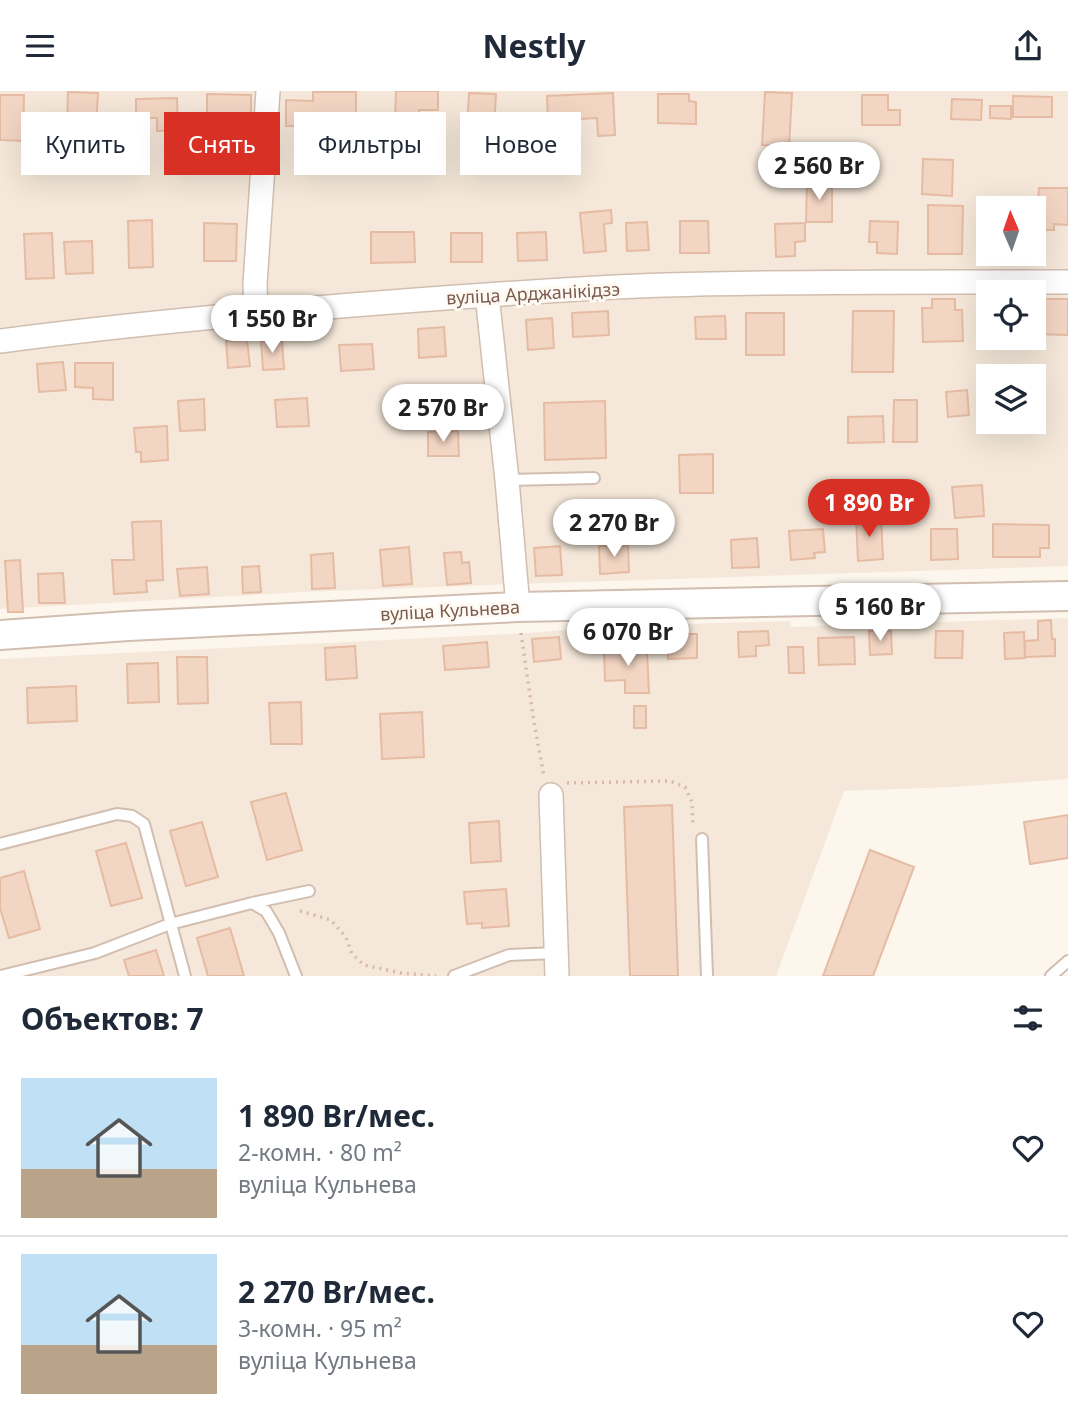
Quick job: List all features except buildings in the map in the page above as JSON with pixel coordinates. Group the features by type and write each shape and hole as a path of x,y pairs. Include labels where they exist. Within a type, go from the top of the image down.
{"street":[{"path":"256,313 255,284 268,91"},
{"name":"вуліца Арджанікідзэ","path":"0,341 256,313 487,295 676,285 1068,282"},
{"path":"487,295 519,615"},
{"name":"вуліца Кульнева","path":"0,635 128,626 1068,596"},
{"path":"548,789 557,976"}],"lane":[{"path":"507,480 594,478"},
{"path":"0,844 117,814 132,816 144,824 185,976"},
{"path":"702,839 707,976"},
{"path":"1,976 95,953 170,924 309,891"},
{"path":"252,903 266,911 279,933 296,976"},
{"path":"454,976 509,955 556,953"},
{"path":"1051,976 1068,961"}],"path":[{"path":"519,615 533,716 548,789 670,781 685,787 692,802 693,826 702,839"},
{"path":"266,911 302,911 331,920 346,937 352,954 364,965 401,973 436,976"}],"shaded area":[{"path":"0,91 1068,91 1068,566 303,592 0,609"},
{"path":"1068,618 1068,779 844,791 776,976 0,976 0,659 528,633 614,626 790,621 791,627"}]}
